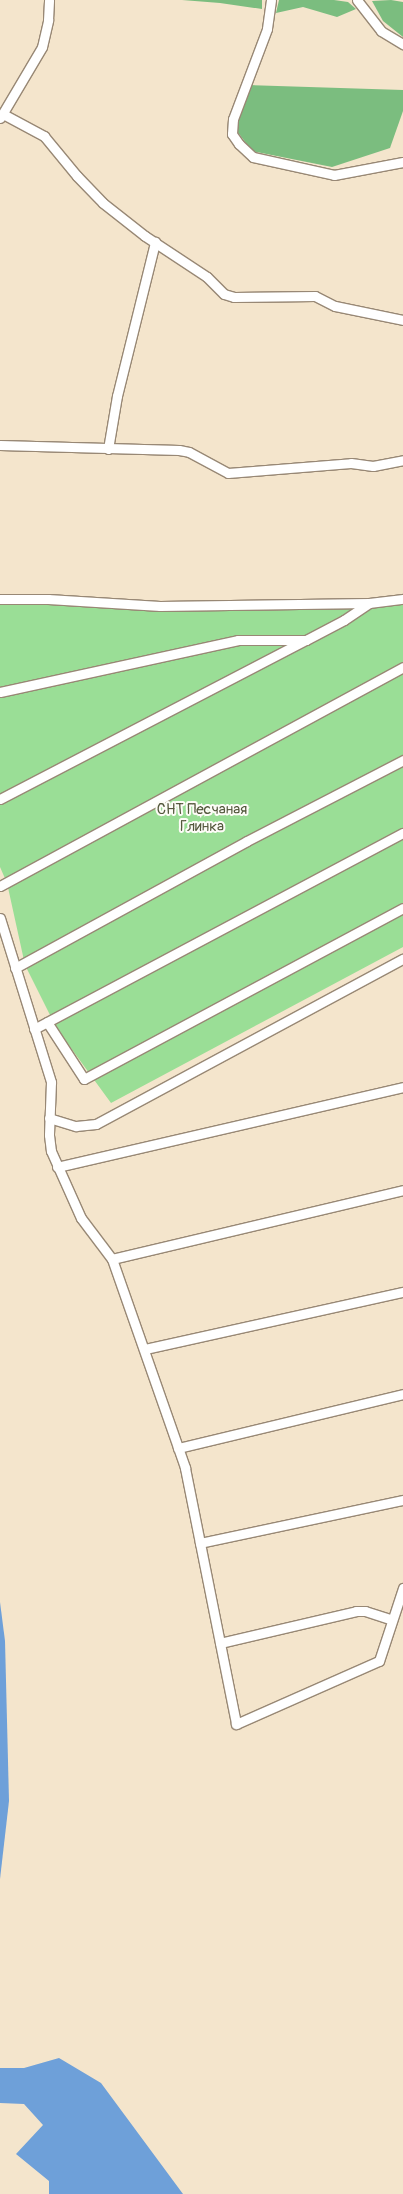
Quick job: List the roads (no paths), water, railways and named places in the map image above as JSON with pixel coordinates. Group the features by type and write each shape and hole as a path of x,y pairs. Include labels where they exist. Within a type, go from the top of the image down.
{"street":[{"path":"49,0 48,20 42,47 1,116 44,136 77,176 103,203 154,242 207,278 224,294 234,297 315,296 335,306 403,320"},
{"path":"271,0 267,29 233,119 232,134 238,144 253,157 334,175 403,162"},
{"path":"357,0 381,31 403,44"},
{"path":"108,449 117,396 154,242"},
{"path":"0,445 184,451 228,473 351,463 373,466 403,460"},
{"path":"0,600 48,599 160,606 369,603 403,599"},
{"path":"0,799 344,620 369,603"},
{"path":"0,692 238,640 306,640"},
{"path":"0,886 403,667"},
{"path":"15,968 247,841 403,760"},
{"path":"34,1028 403,833"},
{"path":"47,1022 84,1079 403,908"},
{"path":"0,918 50,1082 49,1118 51,1151 82,1218 112,1259 185,1468 236,1724 379,1661 403,1588"},
{"path":"49,1118 76,1126 96,1124 403,959"},
{"path":"57,1167 403,1087"},
{"path":"112,1259 403,1190"},
{"path":"145,1350 403,1292"},
{"path":"178,1448 403,1394"},
{"path":"200,1543 403,1500"},
{"path":"220,1643 356,1611 365,1611 392,1620"}],"water":[{"path":"0,1602 5,1641 9,1801 0,1879"},
{"path":"59,2058 101,2083 183,2194 49,2194 49,2181 16,2154 43,2125 24,2104 0,2103 0,2068 24,2068"}],"park label":[{"name":"СНТ Песчаная Глинка","path":"202,818"}]}
